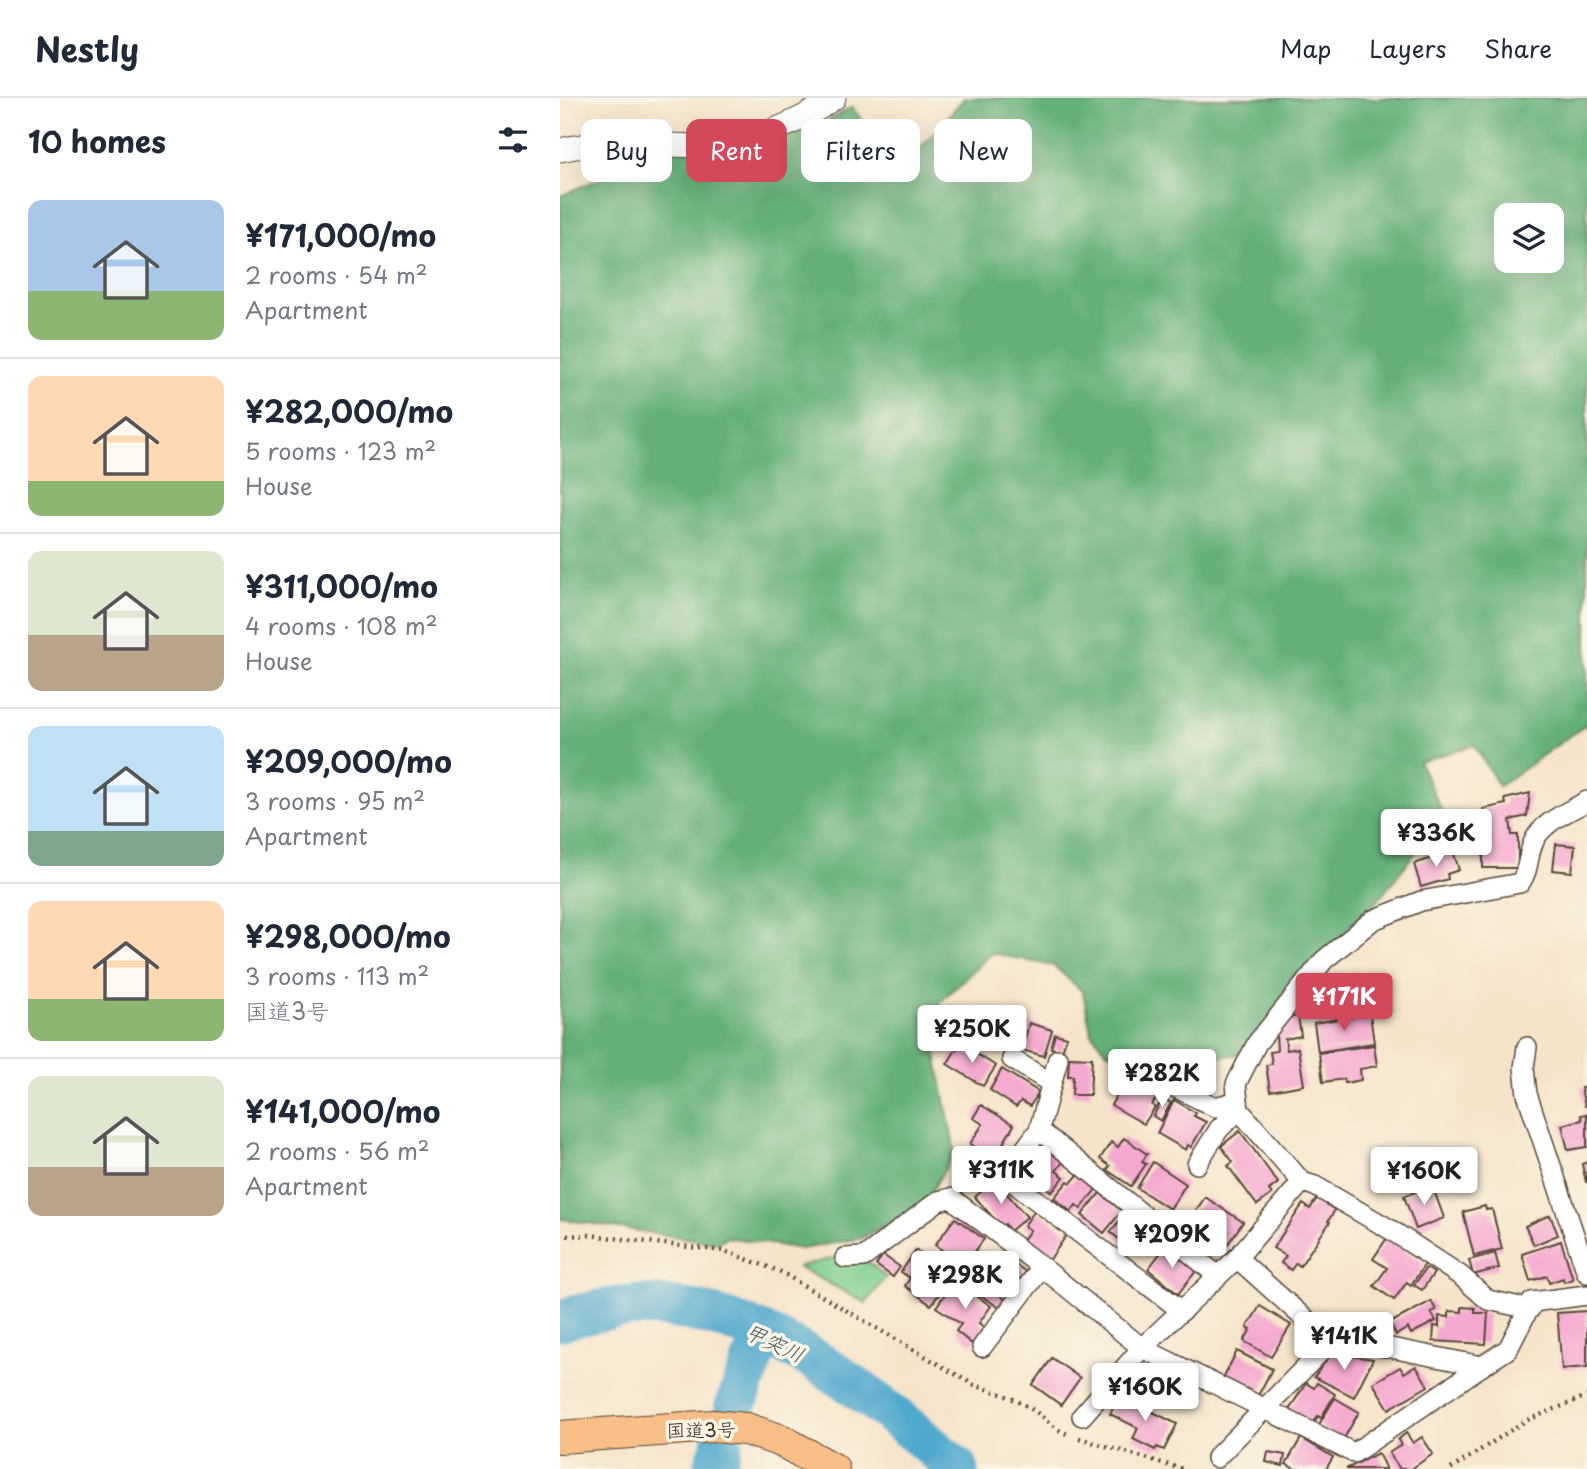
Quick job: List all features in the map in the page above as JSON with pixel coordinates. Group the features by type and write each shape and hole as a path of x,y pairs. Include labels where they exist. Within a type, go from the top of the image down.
{"highway":[{"name":"国道3号","path":"560,1437 714,1426 746,1429 782,1441 833,1469"}],"street":[{"path":"560,150 592,144 652,143 702,147 737,142 775,129 819,109 834,98"},
{"path":"1530,1309 1488,1300 1461,1276 1391,1230 1315,1186 1301,1182 1238,1105 1236,1083 1257,1043 1324,960 1373,920 1421,901 1520,883 1527,873 1534,839 1549,824 1587,801"},
{"path":"1527,1047 1524,1068 1527,1094 1587,1273"},
{"path":"1012,1059 1051,1083"},
{"path":"1016,1161 1039,1130 1058,1059"},
{"path":"1150,1074 1215,1107 1238,1105"},
{"path":"1198,1164 1219,1129 1238,1105"},
{"path":"1039,1130 1218,1276"},
{"path":"1010,1180 1182,1311"},
{"path":"1082,1416 1142,1348 1237,1258 1301,1182"},
{"path":"845,1258 864,1257 938,1201 951,1198 1142,1348 1354,1453 1508,1349 1532,1302 1587,1295"},
{"path":"1237,1258 1306,1320 1335,1337 1482,1366"},
{"path":"982,1347 1042,1267"},
{"path":"1216,1458 1335,1337"}],"path":[{"path":"560,1236 588,1235 724,1251 757,1263 779,1272 974,1385 1004,1394 1033,1409 1060,1432 1182,1469"},
{"path":"1451,1469 1525,1422 1587,1396"}],"green space":[{"path":"964,98 1587,98 1587,724 1499,786 1474,745 1419,762 1441,809 1415,853 1369,912 1238,1054 1141,1069 1106,1051 1091,1032 1083,992 1054,966 992,953 940,1002 935,1049 955,1152 924,1204 862,1238 801,1249 727,1237 717,1243 560,1219 560,196 592,182 672,182 672,132 686,133 686,182 787,182 787,137 801,131 801,182 920,182 920,147 934,133 934,182 1032,182 1032,119 946,119"},
{"path":"852,107 861,119 830,119"},
{"path":"857,1252 886,1277 866,1303 798,1267"}],"building":[{"path":"1530,793 1527,816 1510,820 1512,835 1518,835 1518,868 1483,868 1483,827 1487,827 1483,809 1506,804 1505,799"},
{"path":"1556,844 1575,846 1572,872 1553,870"},
{"path":"1453,851 1459,870 1447,874 1448,879 1421,887 1414,864"},
{"path":"1370,1014 1374,1043 1318,1052 1314,1023"},
{"path":"1298,1016 1301,1036 1285,1039 1287,1050 1298,1048 1304,1085 1270,1091 1266,1065 1272,1064 1270,1052 1277,1051 1276,1034 1289,1018"},
{"path":"1029,1023 1052,1030 1044,1056 1022,1050"},
{"path":"1055,1034 1067,1037 1062,1051 1051,1048"},
{"path":"960,1044 996,1066 983,1086 947,1064"},
{"path":"1374,1045 1377,1066 1360,1069 1361,1080 1345,1083 1344,1079 1323,1082 1319,1053"},
{"path":"1069,1057 1092,1058 1090,1095 1072,1095 1073,1076 1068,1076"},
{"path":"1002,1069 1039,1092 1030,1106 1021,1101 1016,1107 990,1090"},
{"path":"1130,1074 1160,1092 1152,1105 1155,1107 1144,1124 1111,1105"},
{"path":"1587,1087 1587,1105 1585,1106 1581,1088"},
{"path":"1163,1098 1171,1103 1161,1121 1153,1116"},
{"path":"1174,1100 1206,1122 1191,1147 1188,1145 1186,1150 1157,1133"},
{"path":"981,1105 1014,1125 998,1152 992,1148 988,1155 970,1144 983,1124 973,1118"},
{"path":"1587,1114 1587,1147 1568,1150 1562,1125 1582,1120 1581,1115"},
{"path":"1240,1131 1278,1183 1269,1190 1272,1194 1257,1205 1228,1166 1233,1162 1221,1146"},
{"path":"1124,1138 1147,1154 1142,1162 1146,1164 1131,1186 1107,1170 1110,1166 1100,1159 1111,1142 1118,1147"},
{"path":"1040,1144 1063,1162 1056,1171 1064,1177 1052,1192 1021,1167"},
{"path":"1153,1162 1186,1184 1170,1209 1137,1188"},
{"path":"1587,1162 1587,1182 1586,1182 1582,1164"},
{"path":"1078,1175 1096,1189 1081,1209 1076,1205 1071,1212 1054,1198 1068,1181 1071,1183"},
{"path":"995,1180 1027,1217 1010,1231 1005,1224 1001,1227 975,1197"},
{"path":"1432,1185 1444,1218 1416,1229 1404,1196"},
{"path":"1100,1193 1122,1211 1104,1233 1082,1215"},
{"path":"1205,1197 1243,1222 1224,1250 1195,1232 1200,1225 1191,1219"},
{"path":"1317,1198 1335,1210 1328,1221 1330,1222 1300,1266 1296,1263 1291,1270 1281,1263 1286,1256 1273,1248 1303,1204 1310,1209"},
{"path":"1485,1206 1486,1210 1492,1209 1502,1249 1474,1256 1463,1212"},
{"path":"1035,1210 1068,1233 1048,1262 1021,1243 1030,1230 1024,1226"},
{"path":"1126,1213 1149,1231 1133,1250 1110,1232"},
{"path":"1550,1215 1558,1235 1534,1245 1525,1226"},
{"path":"955,1218 984,1239 964,1266 935,1245"},
{"path":"1387,1238 1425,1264 1411,1285 1407,1282 1394,1300 1374,1286 1387,1268 1373,1259"},
{"path":"1561,1241 1573,1279 1564,1282 1563,1278 1549,1283 1547,1276 1530,1281 1522,1254"},
{"path":"1166,1246 1196,1271 1178,1294 1148,1269"},
{"path":"916,1250 952,1276 931,1305 905,1286 910,1278 901,1272"},
{"path":"1495,1253 1499,1268 1473,1275 1469,1260"},
{"path":"1001,1254 1026,1272 1016,1285 1010,1280 1001,1292 989,1283 991,1280 986,1286 974,1278 988,1259 994,1264"},
{"path":"883,1255 900,1267 893,1277 876,1265"},
{"path":"1426,1268 1434,1273 1422,1290 1414,1285"},
{"path":"955,1281 991,1306 979,1323 984,1327 972,1344 956,1331 961,1324 936,1307"},
{"path":"987,1286 1006,1300 1000,1308 980,1295"},
{"path":"1431,1301 1436,1310 1431,1312 1436,1321 1411,1334 1408,1328 1396,1335 1390,1323"},
{"path":"1260,1306 1291,1325 1271,1357 1244,1341 1251,1329 1247,1327"},
{"path":"1462,1307 1475,1308 1475,1313 1488,1313 1486,1344 1433,1341 1434,1326 1439,1327 1439,1316 1449,1317 1449,1311 1462,1312"},
{"path":"1587,1311 1587,1367 1562,1369 1557,1313"},
{"path":"1237,1351 1272,1369 1258,1396 1223,1378"},
{"path":"1332,1353 1373,1359 1354,1397 1314,1377"},
{"path":"1052,1358 1080,1378 1061,1405 1033,1385"},
{"path":"1416,1366 1428,1386 1389,1409 1373,1383 1400,1367 1404,1373"},
{"path":"1306,1383 1314,1388 1317,1383 1335,1394 1321,1418 1318,1416 1313,1424 1289,1410"},
{"path":"1119,1395 1177,1424 1164,1450 1157,1447 1155,1450 1133,1439 1138,1428 1110,1414"},
{"path":"1335,1398 1359,1412 1343,1440 1318,1426"},
{"path":"1406,1433 1413,1443 1422,1437 1433,1454 1411,1469 1400,1469 1389,1453 1401,1445 1398,1440"},
{"path":"1301,1438 1333,1457 1326,1469 1295,1469 1286,1464"},
{"path":"1268,1452 1285,1455 1283,1466 1266,1462"},
{"path":"1378,1453 1386,1469 1346,1469"}],"waterway":[{"name":"甲突川","path":"560,1320 607,1309 654,1306 698,1312 740,1324 780,1341 818,1362 891,1413 958,1469"},
{"path":"735,1408 762,1334"},
{"path":"714,1469 722,1445"}]}
